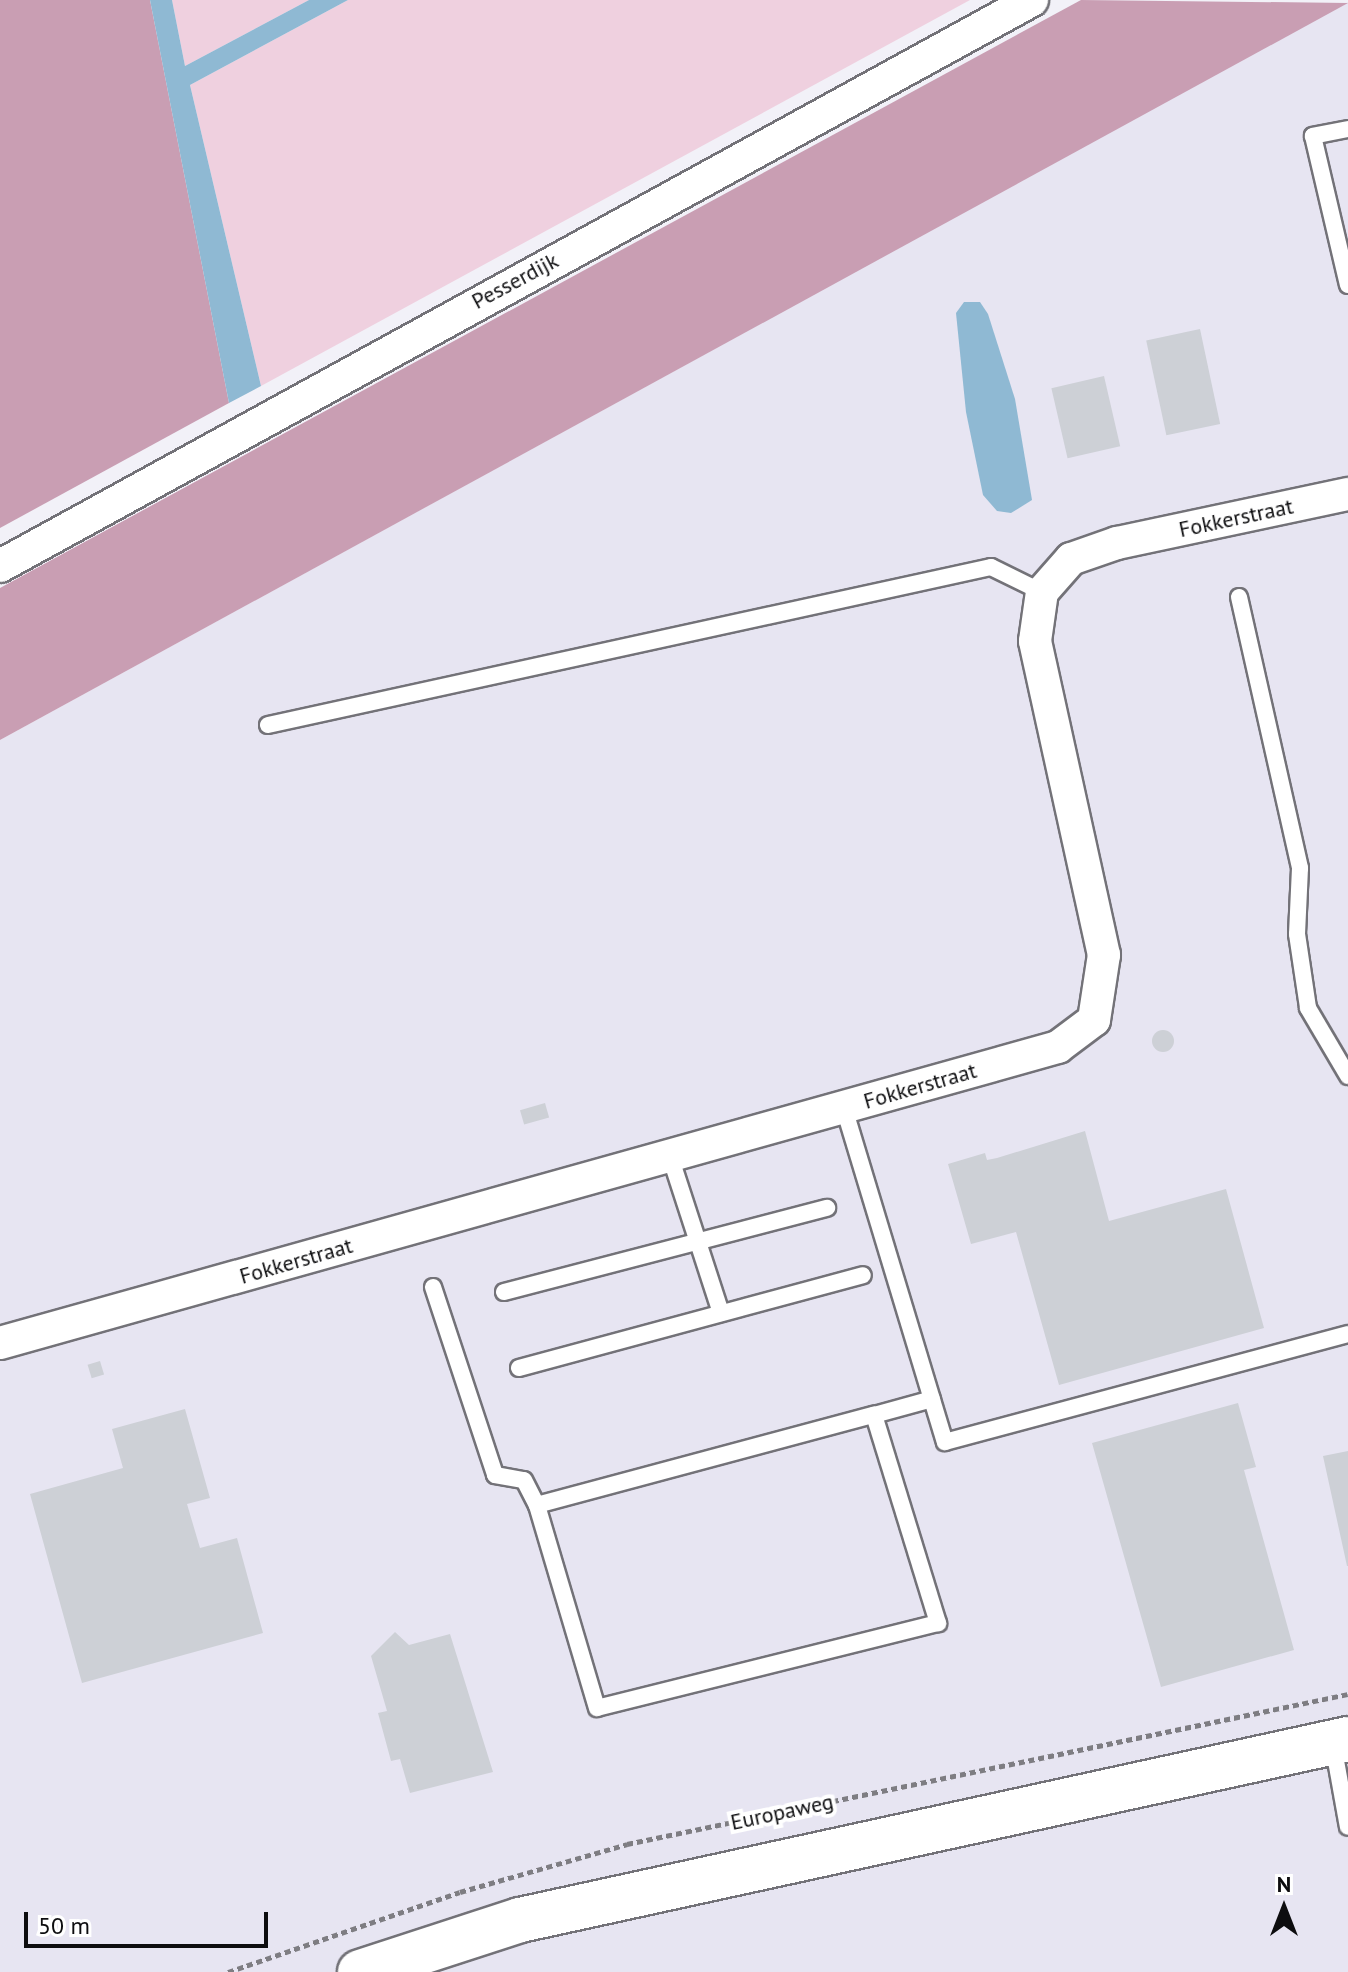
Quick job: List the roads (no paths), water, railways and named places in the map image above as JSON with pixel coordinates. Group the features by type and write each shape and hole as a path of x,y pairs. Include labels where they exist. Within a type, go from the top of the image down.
{"main road":[{"path":"360,1972 535,1917 1340,1741"}],"street":[{"name":"Pesserdijk","path":"0,566 1032,0"},
{"name":"Fokkerstraat","path":"0,1343 1058,1047 1094,1020 1104,955 1035,641 1042,592 1071,559 1117,543 1348,494"}],"lane":[{"path":"1348,129 1313,136 1348,285"},
{"path":"268,725 991,567 1042,592"},
{"path":"1239,597 1300,868 1297,934 1308,1008 1348,1076"},
{"path":"844,1108 945,1442 1348,1334"},
{"path":"670,1156 721,1313"},
{"path":"504,1292 827,1208"},
{"path":"519,1368 863,1275"},
{"path":"433,1287 495,1475 524,1480 537,1505 597,1708 938,1623 874,1415"},
{"path":"537,1505 932,1399"},
{"path":"1340,1741 1348,1827"}],"water":[{"path":"150,0 172,0 185,66 309,0 348,0 190,85 261,386 229,403"},
{"path":"964,302 980,302 988,314 1015,399 1032,500 1011,513 997,511 983,495 966,412 956,313"}]}
